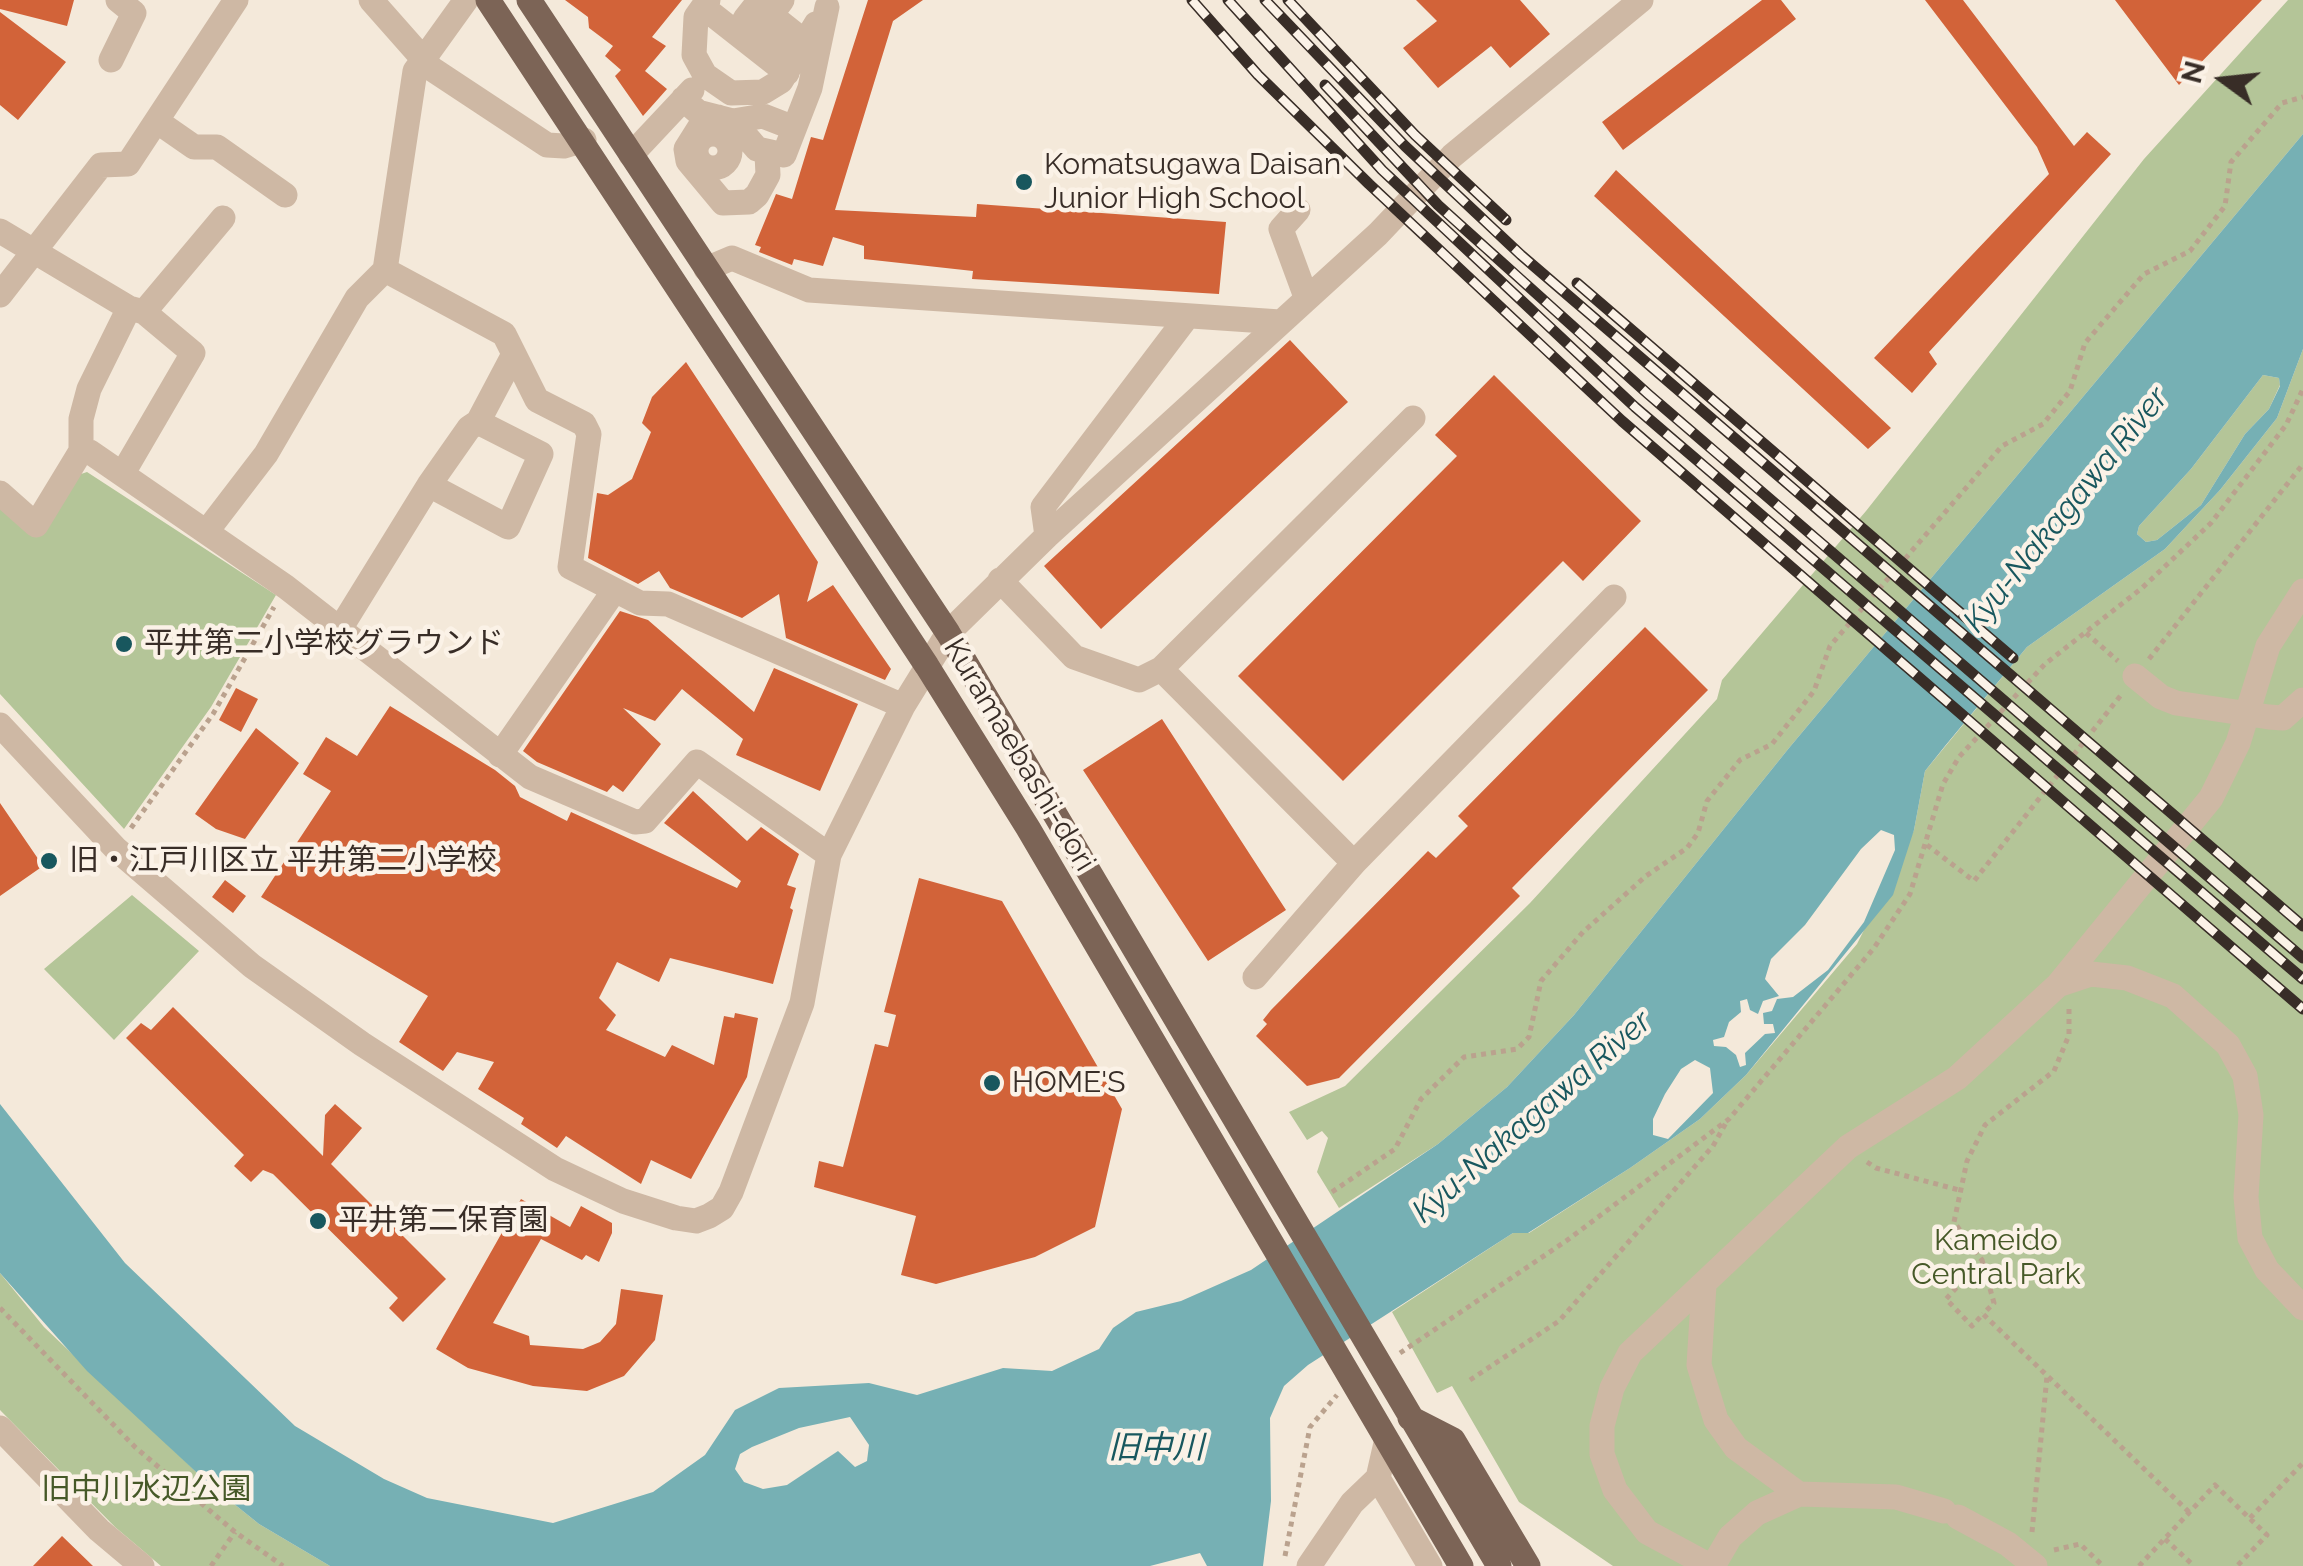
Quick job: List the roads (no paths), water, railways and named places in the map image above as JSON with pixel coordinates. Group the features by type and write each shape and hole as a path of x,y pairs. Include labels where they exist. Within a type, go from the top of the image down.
{"main road":[{"name":"Kuramaebashi-dori","path":"488,0 584,140 1028,828 1460,1566"},
{"name":"Kuramaebashi-dori","path":"529,0 948,633 1500,1566"},
{"path":"1410,1418 1453,1440 1528,1566"}],"street":[{"path":"111,60 134,13 118,0"},
{"path":"0,295 101,165 128,164 236,0"},
{"path":"371,0 423,60 547,145 564,146 584,140"},
{"path":"206,531 266,454 357,298 385,270 415,71 466,0"},
{"path":"760,0 746,19 796,57"},
{"path":"782,0 771,14 796,57"},
{"path":"0,725 116,849 252,966 362,1044 555,1169 623,1201 696,1221 722,1208 731,1192 802,1004 830,855 902,706 948,633 1000,580 1613,8 1640,0"},
{"path":"794,128 763,104 731,93 705,75 694,55 696,17 706,4 796,57"},
{"path":"683,100 698,112 726,150 784,155 810,88 829,4"},
{"path":"767,154 768,174 749,202 723,203 726,150 763,104 829,4"},
{"path":"631,155 705,75"},
{"path":"158,122 194,147 218,147 285,194"},
{"path":"1298,210 1280,229 1306,297"},
{"path":"0,493 36,525 82,451 81,418 90,390 136,310 224,218"},
{"path":"0,231 136,310 192,353 123,473"},
{"path":"706,268 732,258 809,290 1280,322"},
{"path":"385,270 504,334 538,400 584,424 589,434 570,568 640,603 668,604 902,706"},
{"path":"1047,536 1044,507 1187,317"},
{"path":"340,629 429,485 469,428 478,422 514,354"},
{"path":"1000,580 1074,657 1139,680 1161,668 1413,418"},
{"path":"429,485 508,527 541,454 478,422"},
{"path":"82,451 123,473 286,587 530,777 635,822 645,821 698,762 830,855"},
{"path":"500,755 614,591"},
{"path":"1254,976 1354,863 1614,597"},
{"path":"2032,1563 1951,1514 1896,1497 1798,1494 1758,1513 1730,1537 1712,1566 1647,1532 1615,1490 1602,1454 1602,1426 1612,1388 1630,1353 1848,1147 1957,1078 2058,984 2211,798 2248,713 2268,646 2300,604"},
{"path":"1161,668 1354,863"},
{"path":"2136,676 2161,698 2176,703 2283,718 2303,700"},
{"path":"2058,984 2091,974 2127,978 2173,996 2228,1044 2245,1076 2251,1115 2246,1198 2250,1238 2267,1270 2303,1308"},
{"path":"1704,1285 1700,1365 1716,1420 1736,1448 1798,1494"},
{"path":"0,1428 98,1530 142,1566"},
{"path":"1308,1566 1352,1503 1378,1478 1386,1443"},
{"path":"1378,1478 1430,1566"}],"water":[{"name":"旧中川","path":"2303,134 2303,349 2277,418 2220,490 2165,549 2027,647 1945,746 1925,771 1914,830 1893,895 1746,1075 1700,1119 1630,1168 1528,1233 1513,1233 1308,1365 1284,1386 1270,1418 1271,1501 1263,1566 1207,1566 1200,1553 1150,1566 330,1566 259,1524 208,1483 87,1371 0,1273 0,1104 125,1263 295,1426 384,1479 427,1498 553,1523 653,1492 705,1455 735,1410 779,1388 869,1383 917,1395 1003,1368 1052,1371 1099,1349 1113,1328 1136,1312 1181,1301 1251,1270 1438,1144 1507,1087 1574,1015 1789,748","holes":["2263,375 2279,378 2280,386 2269,409 2245,434 2201,505 2157,540 2146,542 2137,534 2139,526 2191,469","1881,830 1894,835 1895,850 1864,922 1828,970 1793,997 1777,999 1772,1011 1763,1013 1764,1024 1773,1024 1775,1033 1765,1034 1745,1053 1746,1065 1740,1067 1736,1055 1726,1047 1714,1046 1713,1040 1724,1037 1729,1022 1741,1012 1740,1001 1747,999 1750,1010 1758,1014 1763,1001 1779,996 1765,979 1771,959 1805,925 1861,849","1695,1060 1710,1068 1713,1093 1668,1139 1653,1135 1653,1119 1681,1069","850,1417 869,1445 867,1461 855,1467 838,1451 787,1485 763,1489 744,1482 735,1469 740,1454 799,1428"]}],"railway":[{"path":"1192,0 1258,75 1369,184 1622,421 2303,1009"},
{"path":"1228,0 1382,170 1635,407 2303,979"},
{"path":"1265,0 1405,146 1521,255 2303,926"},
{"path":"1288,0 1415,135 1506,220"},
{"path":"1325,85 1438,205 1648,394 2303,958"},
{"path":"1577,283 2013,658"}],"place":[{"name":"Komatsugawa Daisan Junior High School","path":"1024,182"},
{"name":"平井第二小学校グラウンド","path":"124,644"},
{"name":"旧・江戸川区立 平井第二小学校","path":"49,861"},
{"name":"HOME'S","path":"992,1083"},
{"name":"平井第二保育園","path":"318,1221"}],"water label":[{"name":"Kyu-Nakagawa River","path":"2066,510"},
{"name":"Kyu-Nakagawa River","path":"1532,1117"}],"park label":[{"name":"Kameido Central Park","path":"1996,1258"},
{"name":"旧中川水辺公園","path":"146,1490"}]}
